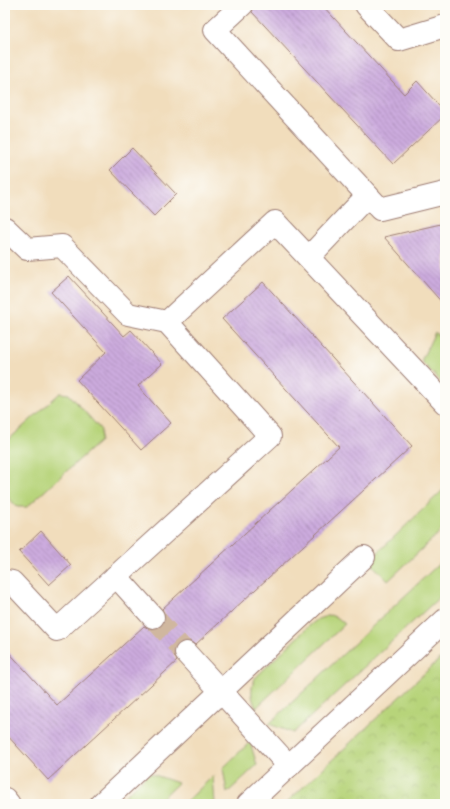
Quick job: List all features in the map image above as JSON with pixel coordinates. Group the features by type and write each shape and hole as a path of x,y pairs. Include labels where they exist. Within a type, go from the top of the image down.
{"street":[{"path":"242,5 215,30 380,209 445,193"},
{"path":"366,5 399,40 445,26"},
{"path":"309,256 367,196"},
{"path":"167,322 275,222 309,256 445,403"},
{"path":"5,228 27,249 62,246 128,314 167,322 270,436 57,630 12,582 5,581"},
{"path":"101,804 364,557"},
{"path":"116,576 153,617"},
{"path":"248,804 445,620"},
{"path":"186,653 289,766"},
{"path":"5,799 10,804"}],"green space":[{"path":"435,332 445,344 445,386 421,361"},
{"path":"60,393 69,394 101,430 100,441 27,507 17,507 5,494 5,443"},
{"path":"445,488 445,527 388,581 369,561"},
{"path":"445,558 445,592 293,733 269,724"},
{"path":"330,615 338,618 345,624 256,708 252,693 252,686 255,678 309,626 318,619"},
{"path":"445,654 445,804 285,804"},
{"path":"250,742 257,765 227,793 223,768"},
{"path":"149,773 178,783 156,804 116,804"},
{"path":"213,776 215,803 184,804"}],"building":[{"path":"254,5 322,5 404,94 417,81 445,112 445,115 393,164 252,12"},
{"path":"132,148 176,194 154,216 110,170"},
{"path":"445,223 445,306 384,237"},
{"path":"69,276 124,336 131,330 162,364 138,386 171,423 141,450 77,380 106,352 51,292"},
{"path":"263,282 412,446 195,645 190,641 184,641 177,644 174,649 174,655 177,661 48,780 5,733 5,648 57,705 144,626 149,629 155,629 162,626 165,620 165,615 162,609 339,447 222,319"},
{"path":"41,531 71,565 49,585 19,552"}],"tunnel":[{"path":"153,617 186,653"}]}
